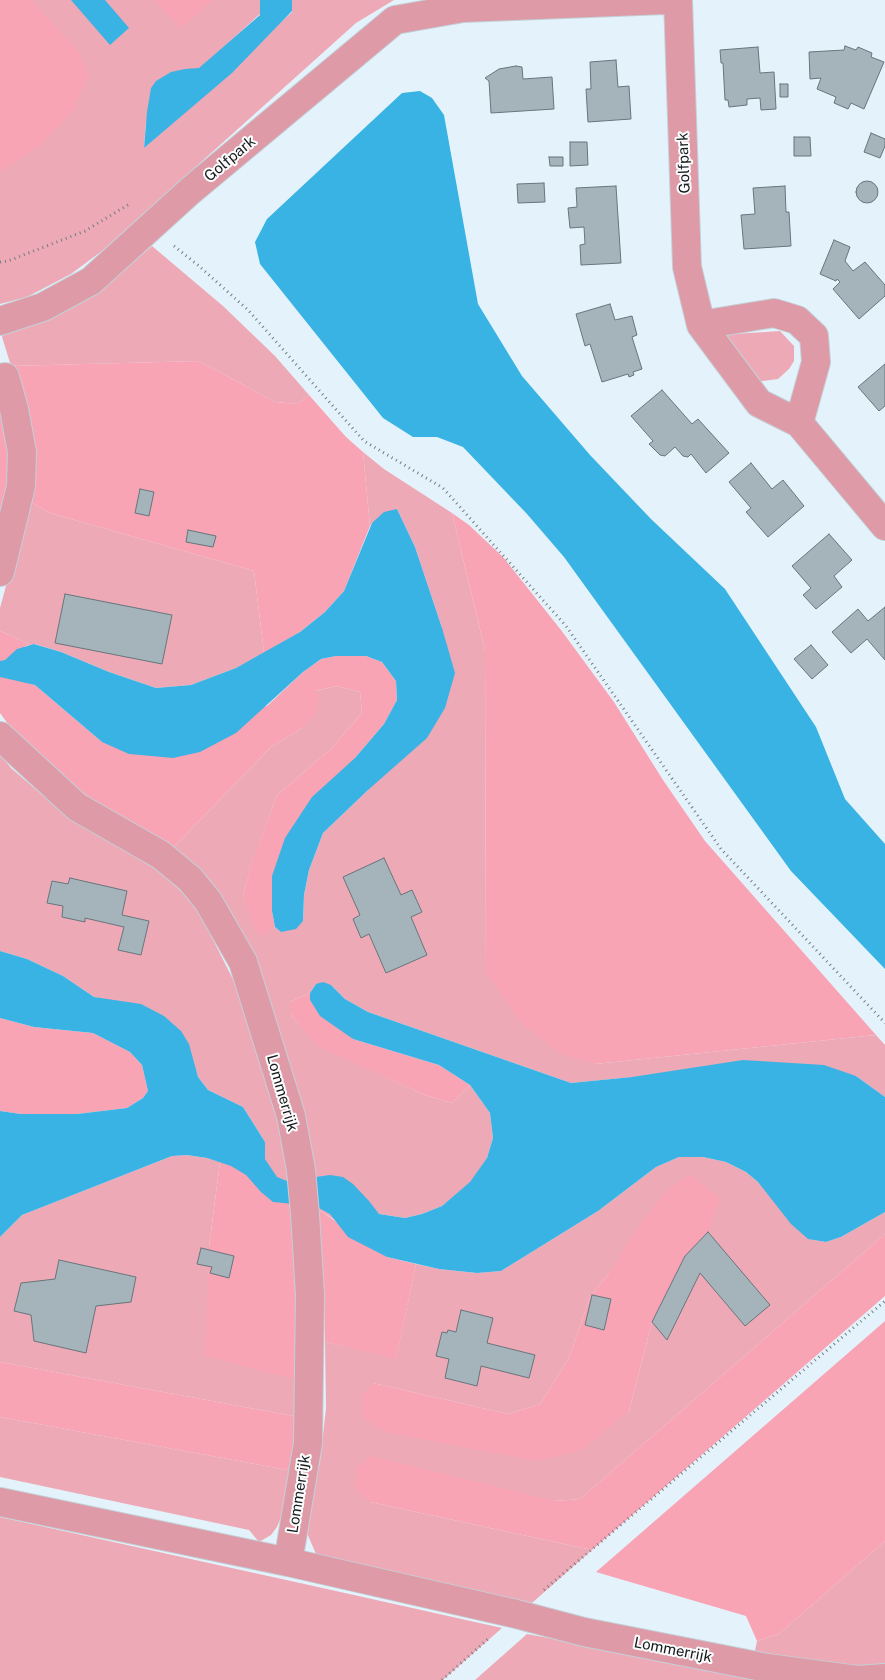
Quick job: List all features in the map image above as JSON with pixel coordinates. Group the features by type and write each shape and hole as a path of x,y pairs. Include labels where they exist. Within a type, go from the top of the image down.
{"street":[{"name":"Golfpark","path":"0,321 43,307 91,281 190,191 395,20 463,4 666,0"},
{"name":"Golfpark","path":"678,0 687,266 700,325 759,403 799,423 885,526"},
{"path":"700,325 774,313 797,320 814,336 816,362 799,423"},
{"path":"0,572 21,486 22,452 14,409 5,377"},
{"name":"Lommerrijk","path":"0,736 77,806 160,855 190,879 208,901 243,962 291,1116 301,1170 305,1214 310,1295 308,1443 288,1562"},
{"name":"Lommerrijk","path":"0,1502 288,1562 516,1614 584,1632 767,1668 858,1680 885,1678"}],"path":[{"path":"0,262 8,261 85,231 125,206 199,266 248,310 364,442 443,488 566,626 720,849 885,1023"},
{"path":"442,1680 516,1614 885,1301"}],"shaded area":[{"path":"0,0 265,0 260,14 146,122 144,148 292,12 292,0 394,0 356,23 102,251 71,274 27,297 0,304"},
{"path":"0,0 31,0 79,52 88,75 74,109 42,144 0,171"},
{"path":"154,0 213,0 181,28"},
{"path":"152,246 223,306 275,356 309,395 298,404 275,402 199,361 11,366 2,337 6,328 119,274"},
{"path":"780,331 794,346 794,361 789,369 778,379 755,382 718,337 734,334"},
{"path":"199,361 275,402 298,404 309,395 346,437 363,452 370,526 344,591 325,612 300,632 264,653 254,571 50,513 29,501 11,366"},
{"path":"0,402 12,469 0,520"},
{"path":"363,452 384,469 452,513 485,650 486,972 595,1064 876,1035 885,1045 885,1097 856,1076 632,1077 571,1083 368,1012 345,999 331,985 316,984 310,993 290,1002 290,1014 319,1046 425,1095 452,1103 470,1085 490,1113 493,1138 487,1158 471,1182 442,1206 405,1218 379,1214 341,1224 318,1209 310,1142 296,1086 268,996 230,920 169,852 271,747 302,728 316,691 337,686 360,692 362,713 331,749 277,795 252,863 243,896 261,936 275,927 281,932 303,921 304,895 309,870 323,833 368,790 442,628 415,547 397,509 370,526"},
{"path":"29,501 50,513 254,571 264,653 236,668 191,685 156,688 109,672 61,652 35,644 31,645 0,631 0,608"},
{"path":"452,513 469,525 503,557 561,630 614,702 663,780 705,841 876,1035 595,1064 561,1054 521,1023 486,972 485,650"},
{"path":"0,631 31,645 25,646 19,680 35,685 102,742 267,706 303,672 321,659 336,656 366,656 382,662 396,681 397,700 384,724 355,758 272,911 275,927 261,937 252,923 243,896 252,862 277,795 331,749 362,713 360,692 337,686 316,691 319,696 315,715 302,728 271,747 169,852 150,836 69,785 29,751 8,724 0,713"},
{"path":"0,754 11,768 54,805 160,872 183,893 200,914 246,1005 273,1093 293,1197 256,1173 265,1159 265,1142 243,1107 208,1090 198,1077 193,1062 114,1001 94,997 63,976 27,959 0,951"},
{"path":"310,993 310,1000 353,1039 439,1065 470,1085 452,1103 425,1095 319,1047 290,1014 290,1002"},
{"path":"0,1018 34,1027 93,1033 130,1052 142,1065 148,1091 143,1098 127,1108 77,1114 21,1114 0,1111"},
{"path":"187,1155 220,1162 209,1247 301,1381 299,1417 0,1362 0,1237 22,1215 172,1156"},
{"path":"679,1157 703,1157 726,1162 746,1172 758,1182 809,1239 826,1242 841,1237 885,1212 885,1234 580,1499 555,1501 370,1502 592,1550 532,1603 316,1554 307,1533 308,1514 320,1462 326,1408 325,1342 396,1358 416,1264 439,1269 477,1273 501,1271 598,1211 656,1167","holes":["708,1232 685,1256 652,1322 629,1411 385,1432 373,1383 508,1414 540,1404 569,1358 590,1297 609,1273"]},
{"path":"220,1162 231,1165 293,1197 301,1381 205,1356 209,1247"},
{"path":"690,1174 720,1199 708,1232 685,1256 652,1322 629,1411 582,1450 537,1461 385,1432 361,1416 363,1394 373,1383 508,1414 540,1404 569,1358 590,1297 609,1273 644,1219 666,1191"},
{"path":"318,1209 387,1257 416,1264 396,1359 325,1342 324,1290"},
{"path":"885,1234 885,1296 592,1550 370,1502 355,1489 357,1467 371,1456 555,1501 580,1499"},
{"path":"885,1321 885,1541 779,1634 757,1641 746,1616 596,1572"},
{"path":"0,1362 299,1417 293,1471 0,1417"},
{"path":"0,1417 293,1471 284,1510 277,1527 271,1535 259,1542 249,1530 0,1477"},
{"path":"0,1517 502,1628 443,1680 0,1680"},
{"path":"885,1541 885,1680 475,1680 527,1634 750,1675 757,1641 779,1634"}],"water":[{"path":"71,0 105,0 129,28 110,45"},
{"path":"260,0 292,0 292,11 232,73 144,148 151,88 156,81 171,72 199,68 260,15"},
{"path":"420,91 432,98 444,115 478,304 522,376 590,455 651,519 725,589 816,727 845,799 885,844 885,969 791,871 564,557 527,514 463,447 437,437 413,437 383,418 260,264 255,242 267,219 402,93"},
{"path":"397,509 415,547 455,673 445,708 427,738 323,833 309,870 304,895 303,921 296,929 281,932 275,927 272,911 272,876 285,838 312,797 355,758 384,724 397,700 396,681 382,662 366,656 336,656 321,659 303,672 236,733 200,752 173,758 129,754 102,742 35,685 0,677 0,661 5,660 17,649 34,644 61,652 109,672 156,688 191,685 236,668 300,632 325,612 344,591 372,523 384,512"},
{"path":"0,951 27,959 63,976 94,997 141,1004 164,1016 181,1031 189,1044 198,1077 208,1090 243,1107 265,1142 265,1159 277,1177 287,1181 330,1175 343,1177 353,1184 379,1214 405,1218 422,1214 442,1206 470,1182 487,1158 493,1138 490,1113 470,1085 439,1065 353,1039 320,1016 310,1000 310,993 316,984 323,982 331,985 345,999 368,1012 571,1083 632,1077 743,1060 824,1065 856,1076 885,1097 885,1212 841,1237 826,1242 808,1239 791,1224 758,1182 746,1172 726,1162 703,1157 679,1157 656,1167 598,1211 501,1271 477,1273 439,1269 387,1257 348,1237 330,1214 315,1206 273,1202 246,1175 231,1166 207,1158 187,1155 172,1156 22,1215 0,1237 0,1111 21,1114 77,1114 127,1108 143,1098 148,1091 142,1065 130,1052 93,1033 34,1027 0,1018"}],"building":[{"path":"845,46 856,50 858,47 872,53 871,57 884,62 864,109 851,103 848,109 834,103 836,97 817,89 821,78 810,79 809,52 844,50"},
{"path":"758,47 760,73 774,72 776,109 761,110 760,98 747,99 747,105 729,107 728,100 725,100 723,63 721,63 720,50"},
{"path":"616,60 618,87 629,86 631,119 588,122 586,89 591,89 590,62"},
{"path":"516,66 522,67 523,79 552,77 554,109 491,113 489,81 485,78 499,69"},
{"path":"780,84 788,84 788,97 780,97"},
{"path":"871,133 885,139 885,146 880,158 864,152"},
{"path":"794,137 810,137 811,156 794,156"},
{"path":"570,142 587,142 588,165 570,166"},
{"path":"549,157 563,157 563,166 550,166"},
{"path":"867,181 875,184 878,192 875,200 867,203 859,200 856,192 859,184"},
{"path":"544,183 545,202 518,203 517,184"},
{"path":"616,186 621,263 581,265 580,245 585,244 584,227 570,228 568,208 577,207 576,188"},
{"path":"785,186 786,212 789,212 791,246 744,249 741,215 755,214 753,188"},
{"path":"834,240 850,247 845,261 853,271 865,262 885,285 885,296 859,319 833,289 840,282 837,279 836,281 820,274"},
{"path":"610,304 615,320 632,316 637,335 632,337 642,369 633,372 634,375 629,377 628,374 602,382 590,344 585,346 576,314"},
{"path":"885,364 885,406 879,411 858,387"},
{"path":"662,390 692,424 698,419 729,453 706,473 691,454 688,457 683,456 675,447 665,456 660,455 649,444 653,441 631,416"},
{"path":"751,463 772,489 783,480 804,506 768,537 746,512 751,508 729,482"},
{"path":"140,489 154,492 149,516 135,513"},
{"path":"188,530 216,536 213,547 186,542"},
{"path":"829,534 852,560 834,576 842,587 816,609 803,595 811,588 792,566"},
{"path":"65,594 172,615 162,664 55,643"},
{"path":"885,607 885,660 867,639 851,653 832,632 858,609 868,621"},
{"path":"811,645 828,665 812,679 794,659"},
{"path":"384,858 401,895 412,890 422,912 411,917 427,955 386,973 369,934 361,938 353,919 360,915 343,877"},
{"path":"70,878 127,891 122,915 149,921 141,955 118,950 124,927 85,918 85,922 62,917 63,906 47,903 52,881 68,884"},
{"path":"708,1232 770,1305 745,1326 700,1273 667,1340 652,1322 685,1256"},
{"path":"201,1248 234,1256 229,1278 210,1273 212,1267 197,1264"},
{"path":"59,1260 136,1277 131,1302 96,1306 86,1353 34,1341 31,1315 14,1311 21,1283 55,1279"},
{"path":"592,1295 611,1299 604,1330 585,1325"},
{"path":"461,1310 493,1318 487,1343 535,1355 529,1378 481,1366 477,1386 445,1378 449,1359 436,1356 442,1332 447,1333 448,1330 456,1332"}]}
